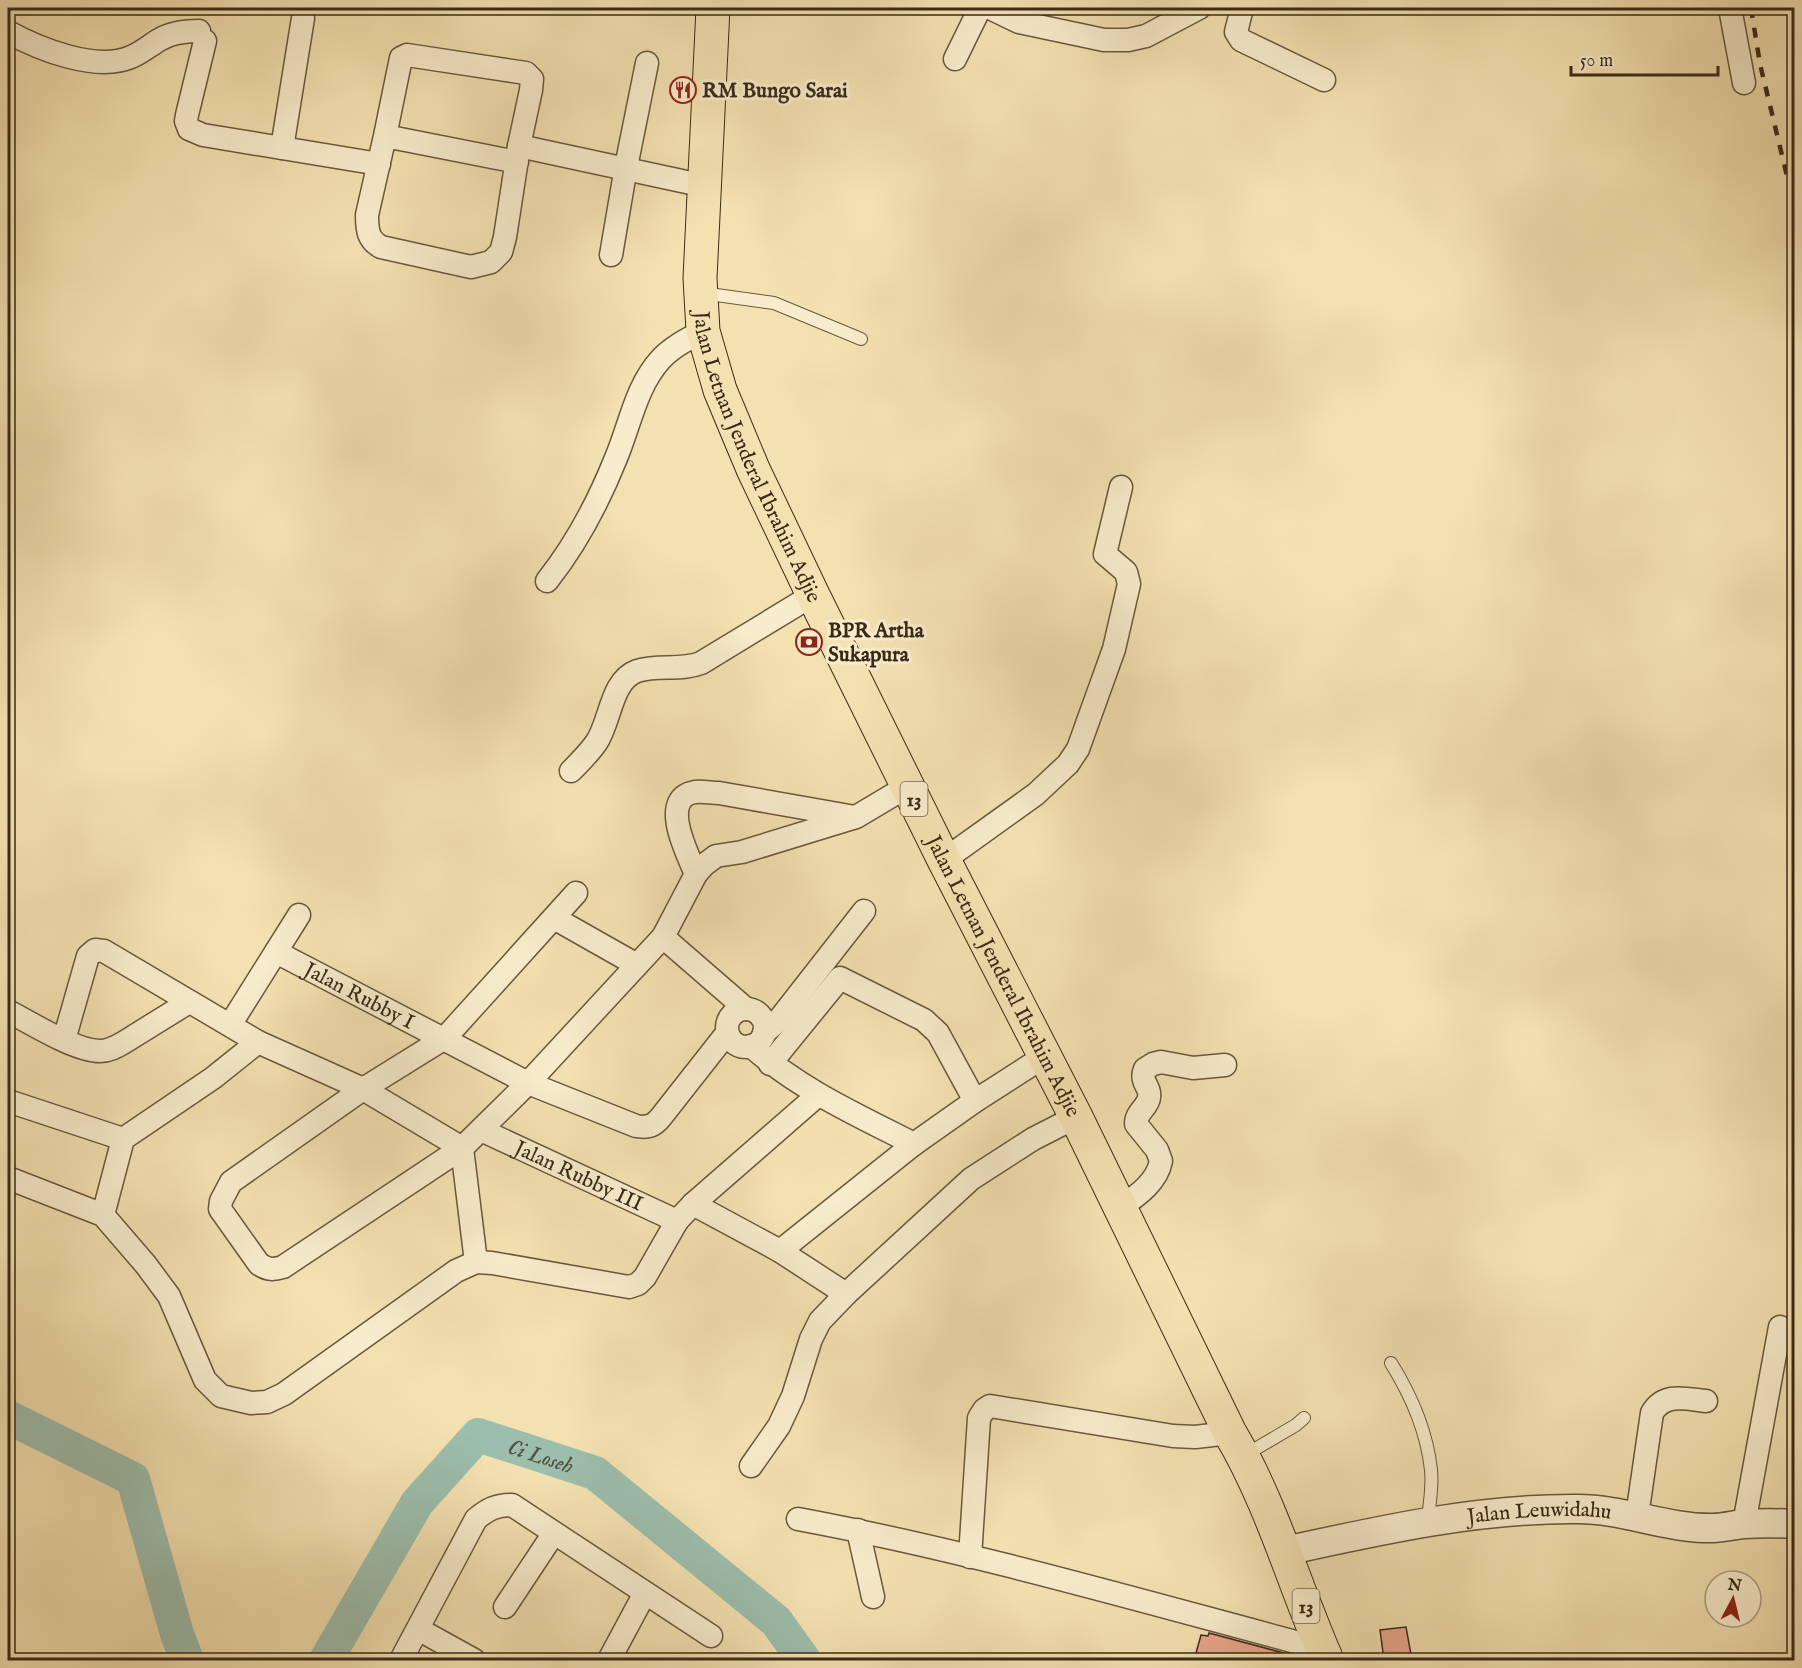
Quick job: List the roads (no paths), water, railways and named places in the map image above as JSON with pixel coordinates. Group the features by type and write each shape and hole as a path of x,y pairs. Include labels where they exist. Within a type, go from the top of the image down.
{"highway":[{"name":"Jalan Letnan Jenderal Ibrahim Adjie","path":"713,8 701,293 703,331 710,361 724,400 753,469 813,595 944,860 1077,1117 1237,1444 1285,1551"},
{"name":"13","path":"1285,1551 1324,1655"}],"street":[{"path":"955,59 980,8"},
{"path":"990,8 1019,22 1104,40 1128,40 1146,36 1199,8"},
{"path":"1242,8 1236,32 1241,40 1324,80"},
{"path":"1730,8 1744,83"},
{"path":"282,148 303,18"},
{"path":"8,32 27,42 53,51 79,59 102,62 134,57 170,35 202,36 186,121 189,129 203,135 379,164"},
{"path":"403,56 529,75 532,79 531,90 501,252 491,262 471,267 381,248 373,243 367,227 367,215 385,136 399,62 403,56"},
{"path":"611,255 647,63"},
{"path":"385,136 626,167 705,186"},
{"path":"547,581 582,533 600,498 637,399 650,372 678,345 703,331"},
{"path":"944,860 1036,794 1068,764 1078,749 1114,649 1129,584 1126,572 1105,554 1121,487"},
{"path":"572,771 597,742 608,721 615,695 628,676 636,671 647,669 701,663 813,595"},
{"path":"576,893 445,1038 363,1089 231,1182 225,1191 220,1209 259,1264 267,1269 276,1270 292,1262 462,1148 528,1083 663,937 696,874 716,856 742,852 856,817 908,786"},
{"path":"696,874 679,831 676,816 680,803 688,794 719,793 856,817"},
{"path":"757,1040 764,1024 761,1017 754,1011 739,1010 729,1019 728,1033 737,1045 757,1040 778,1021 864,910"},
{"path":"230,1025 299,915"},
{"path":"554,918 638,965"},
{"path":"663,937 746,1009"},
{"path":"64,1040 88,956 95,950 104,951 258,1042 363,1089 462,1148"},
{"name":"Jalan Rubby I","path":"276,952 528,1083 645,1128 655,1124 662,1117 728,1033"},
{"path":"819,967 924,1020 933,1027 975,1101"},
{"path":"770,1064 840,978"},
{"path":"8,1011 64,1040 100,1051 112,1049 189,1002"},
{"path":"757,1040 770,1064 818,1095 914,1144"},
{"path":"103,1215 123,1139 213,1078 258,1042"},
{"path":"780,1251 914,1144 1045,1056"},
{"path":"1121,1207 1139,1194 1155,1177 1161,1161 1157,1150 1136,1124 1137,1114 1149,1099 1150,1094 1143,1079 1145,1069 1161,1062 1193,1068 1226,1065"},
{"path":"8,1178 103,1215 169,1296 205,1380 221,1396 251,1403 267,1402 284,1394 456,1270 476,1262 506,1264 629,1287 638,1284 645,1277 677,1221 693,1204 818,1095"},
{"path":"8,1101 123,1139"},
{"path":"751,1466 784,1416 793,1396 811,1339 820,1322 846,1294 971,1179 1034,1139 1077,1117"},
{"name":"Jalan Rubby III","path":"481,1130 677,1221"},
{"path":"462,1148 476,1262"},
{"path":"693,1204 780,1251 846,1294"},
{"path":"1744,1524 1779,1327"},
{"path":"1636,1516 1652,1413 1656,1406 1662,1400 1670,1398 1706,1401"},
{"path":"970,1557 979,1418 984,1410 990,1407 1237,1444"},
{"path":"401,1660 476,1520 488,1509 498,1505 512,1505 711,1636"},
{"name":"Jalan Leuwidahu","path":"1285,1551 1428,1523 1512,1512 1578,1509 1607,1511 1690,1527 1794,1524"},
{"path":"798,1519 858,1530 970,1557 1324,1655"},
{"path":"858,1530 873,1597"},
{"path":"505,1607 554,1533"},
{"path":"609,1660 645,1593"},
{"path":"418,1629 474,1660"}],"lane":[{"path":"701,293 774,303 861,339"},
{"path":"1391,1363 1404,1383 1422,1427 1431,1472 1428,1523"},
{"path":"1237,1444 1296,1425 1304,1418"}],"waterway":[{"name":"Ci Loseh","path":"8,1417 133,1479 177,1634 187,1660"},
{"name":"Ci Loseh","path":"326,1660 417,1503 478,1435 595,1473 776,1621 804,1660"}],"railway":[{"path":"1751,8 1760,64 1794,205"}],"place":[{"name":"RM Bungo Sarai","path":"683,90"},
{"name":"BPR Artha Sukapura","path":"809,642"}]}
